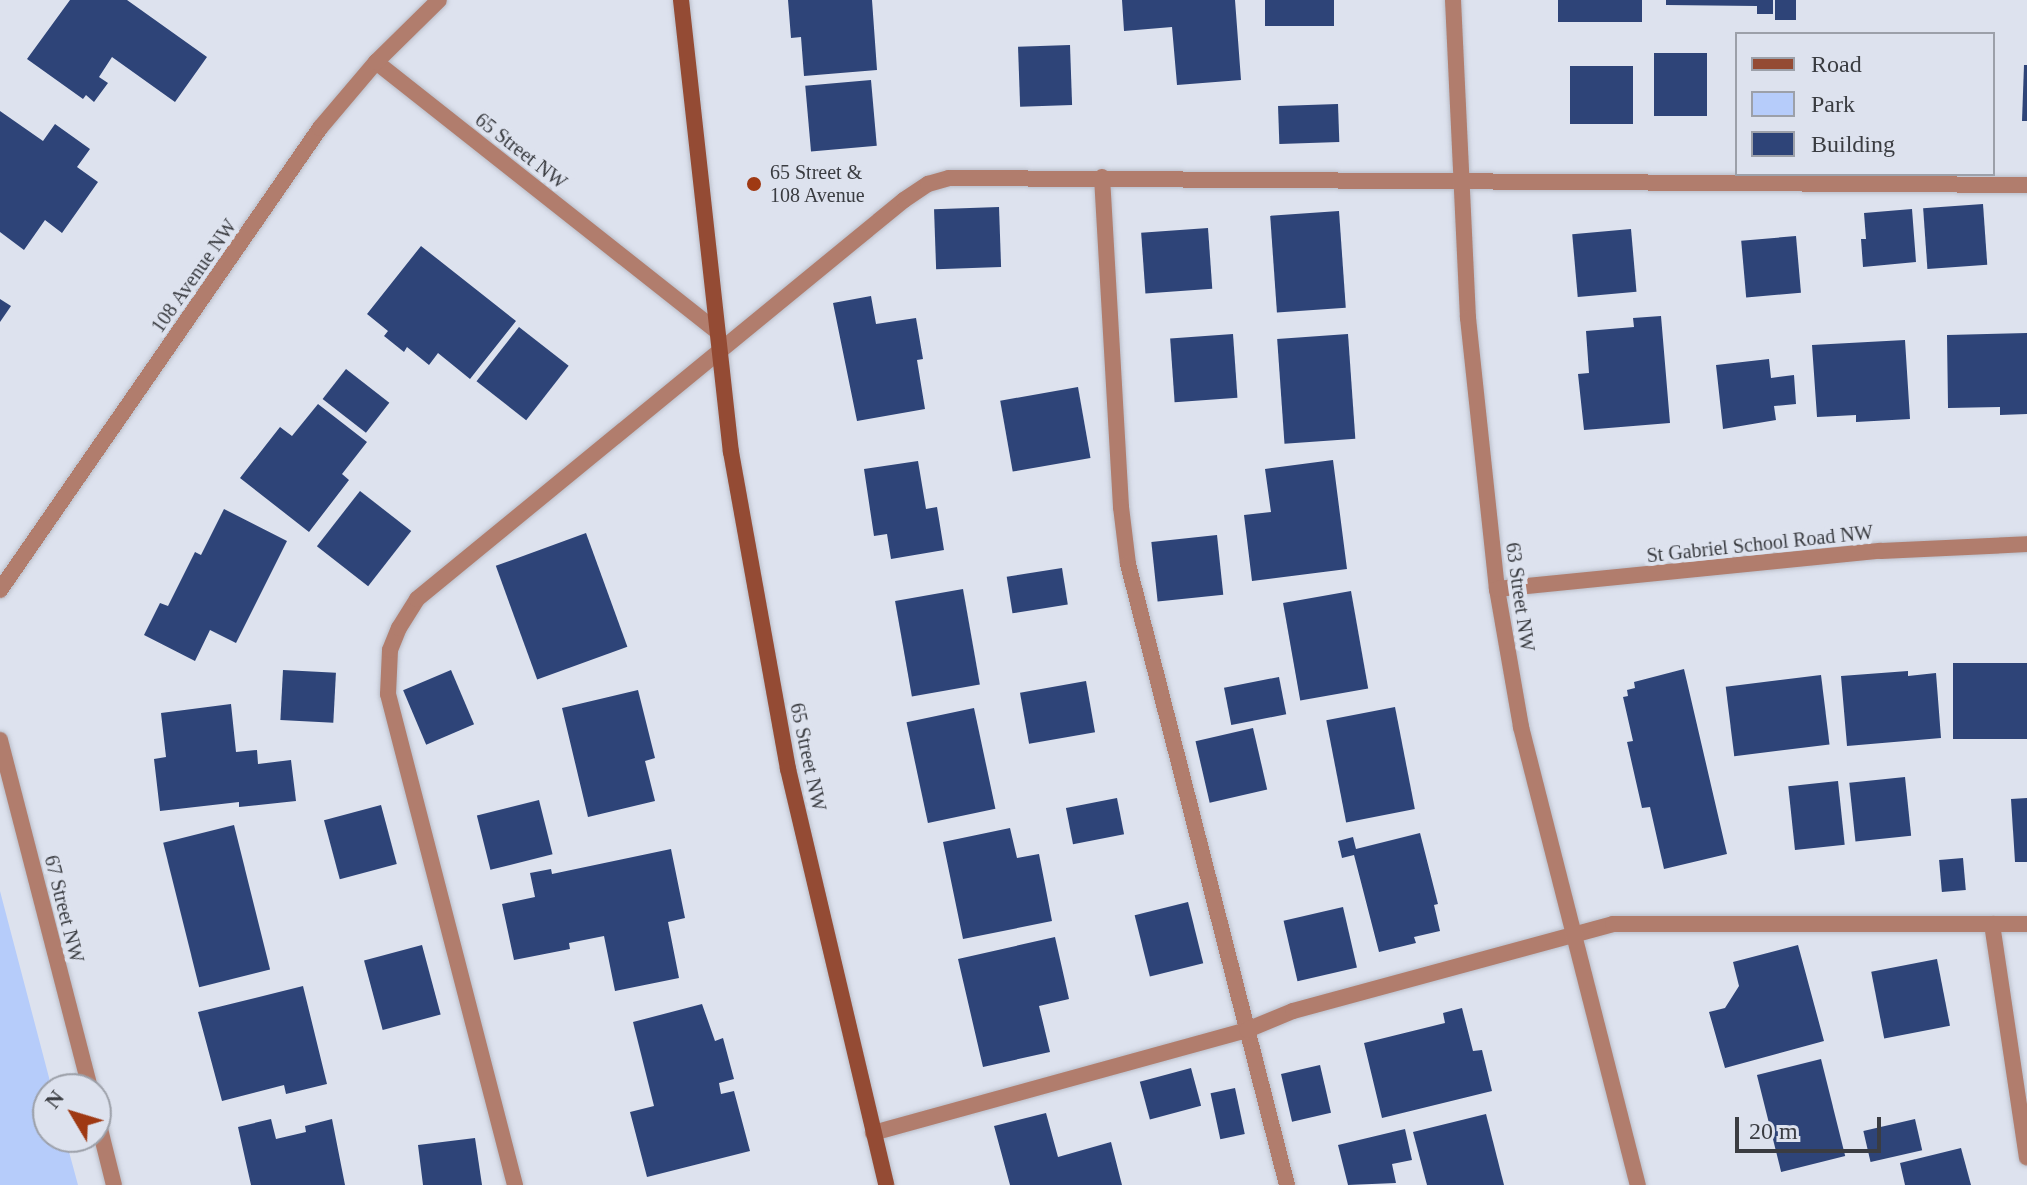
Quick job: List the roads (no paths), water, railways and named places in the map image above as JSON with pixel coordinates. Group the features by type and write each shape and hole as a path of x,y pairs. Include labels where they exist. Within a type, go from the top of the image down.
{"street":[{"name":"108 Avenue NW","path":"0,590 320,128 376,62 439,0"},
{"name":"65 Street NW","path":"681,0 731,452 788,769 886,1185"},
{"name":"63 Street NW","path":"1453,0 1468,318 1497,589 1521,727 1638,1185"},
{"name":"65 Street NW","path":"376,62 717,331"},
{"path":"1102,177 1121,507 1128,564 1287,1185"},
{"path":"515,1185 388,694 390,650 399,628 417,599 904,200 928,184 949,178 1102,177 2027,185"},
{"name":"St Gabriel School Road NW","path":"1497,589 1881,551 2027,544"},
{"name":"67 Street NW","path":"0,740 86,1073"},
{"path":"873,1133 1247,1030 1293,1011 1613,924 2027,924"},
{"path":"1992,924 2027,1157"},
{"path":"106,1153 114,1185"}],"place":[{"name":"65 Street & 108 Avenue","path":"754,184"}]}
